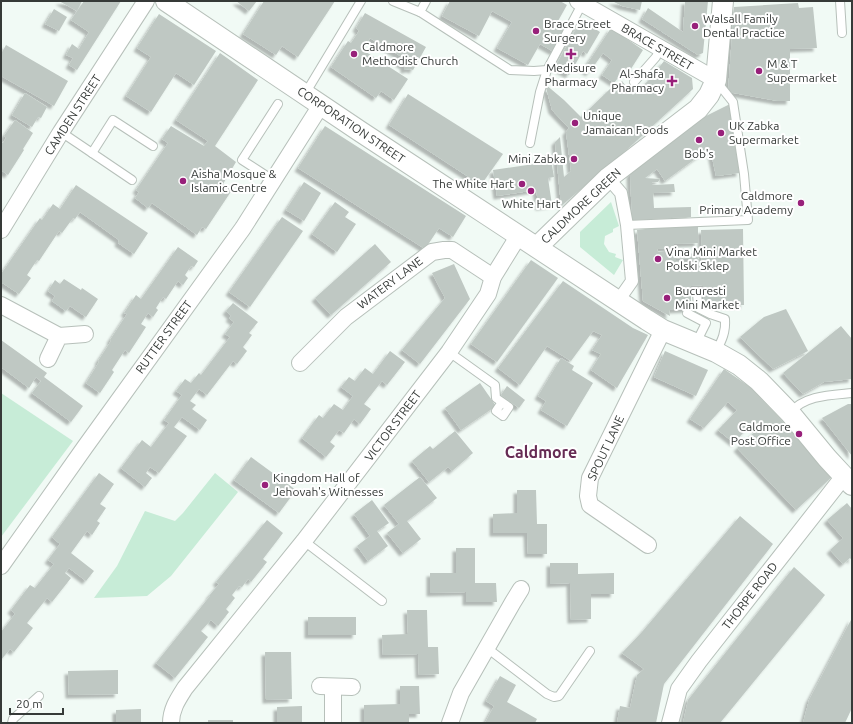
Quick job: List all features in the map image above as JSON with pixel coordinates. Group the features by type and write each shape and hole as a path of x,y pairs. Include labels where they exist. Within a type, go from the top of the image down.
{"street":[{"name":"CAMDEN STREET","path":"1,230 61,132 146,1"},
{"name":"CORPORATION STREET","path":"166,1 537,247"},
{"path":"716,80 723,1"},
{"name":"BRACE STREET","path":"580,2 716,80"},
{"name":"CALDMORE GREEN","path":"716,80 709,95 698,109 608,178 537,247 663,330 716,352 738,365 759,381 790,413 848,481"},
{"name":"RUTTER STREET","path":"1,566 89,441 243,228 272,180 321,105"},
{"path":"608,178 620,193 627,225 632,281 618,301"},
{"name":"VICTOR STREET","path":"171,723 174,705 185,688 304,541 449,352 488,294 493,277 519,235"},
{"name":"WATERY LANE","path":"300,363 346,317 432,252 452,250 493,277"},
{"path":"1,305 59,336 85,334"},
{"name":"SPOUT LANE","path":"648,545 590,505 588,496 590,478 663,330"},
{"path":"48,359 59,336"},
{"name":"THORPE ROAD","path":"670,723 679,689 687,678 848,481"},
{"path":"450,723 461,693 521,589"},
{"path":"333,723 326,687 352,687"}],"lane":[{"path":"305,94 361,1"},
{"path":"393,1 420,12 510,70 534,72 547,70"},
{"path":"420,12 426,1"},
{"path":"840,1 842,32"},
{"path":"530,143 540,92 547,70 580,2"},
{"path":"634,82 656,57 660,48"},
{"path":"627,225 748,220 744,174 733,102 716,80"},
{"path":"272,180 242,160 278,104"},
{"path":"92,153 113,120 153,146"},
{"path":"61,132 132,180"},
{"path":"697,292 698,308 725,319 726,327 723,338 716,352"},
{"path":"687,313 706,323 696,344"},
{"path":"449,352 495,385 496,398 502,402"},
{"path":"790,413 798,406 811,400 827,396 852,394"},
{"path":"304,541 382,601"},
{"path":"487,648 547,694 554,697 559,696 590,651"},
{"path":"12,723 13,719 39,696"}],"green space":[{"path":"611,202 619,226 613,229 613,232 605,236 604,244 609,252 616,254 615,257 623,260 614,275 580,247 580,232"},
{"path":"1,393 73,441 1,537"},
{"path":"215,473 238,492 171,576 147,596 94,598 117,566 145,511 175,521"}],"building":[{"path":"59,1 82,1 77,11"},
{"path":"84,1 121,1 77,70 69,65 73,58 66,55 72,44 79,49 89,32 71,20"},
{"path":"236,1 257,1 249,11"},
{"path":"264,1 335,1 298,57 282,46 276,55 243,34"},
{"name":"Brace Street Surgery","path":"450,1 560,1 567,5 558,21 568,26 554,52 540,44 528,65 497,48 512,22 492,11 479,36 442,16"},
{"path":"612,1 642,1 640,10 622,6"},
{"path":"685,1 708,1 703,53 698,55 642,19 648,8 683,32"},
{"name":"M & T Supermarket","path":"798,3 799,8 813,7 817,48 790,49 790,101 778,101 728,92 734,7"},
{"path":"54,9 67,17 59,31 45,24"},
{"name":"Caldmore Methodist Church","path":"365,13 426,47 413,70 404,70 404,66 399,63 402,57 370,38 363,50 408,79 394,100 381,91 376,98 331,67 348,41 351,43 359,31 356,28"},
{"path":"159,14 216,51 194,85 176,73 151,112 126,96 151,57 137,48"},
{"path":"581,20 600,32 587,54 583,51 569,75 555,67"},
{"path":"611,28 643,50 629,72 625,69 614,83 602,75 612,60 603,53 589,73 584,69"},
{"path":"6,45 68,81 54,106 1,76 1,54"},
{"name":"Aisha Mosque & Islamic Centre","path":"220,53 258,80 215,146 236,162 223,184 232,190 206,229 202,227 197,235 152,203 148,208 135,198 139,192 136,190 168,143 162,139 171,126 204,146 208,141 176,120"},
{"path":"664,61 692,78 693,89 621,155 561,206 555,142 560,137 564,177 571,171 566,132 569,128 552,110 545,84 581,117 611,88 615,93 620,87 618,84 622,81 633,95 650,79"},
{"path":"25,93 47,107 41,118 38,117 32,127 12,115"},
{"path":"408,94 503,154 481,185 389,125"},
{"path":"730,104 740,173 716,176 710,148 665,181 657,169 645,178 660,179 658,182 652,182 652,185 674,184 675,192 653,193 654,208 691,207 691,217 632,220 630,174 636,167 704,117"},
{"path":"15,120 33,133 8,175 1,170 1,142 3,143 6,138 4,136"},
{"path":"325,126 466,216 453,237 439,228 425,249 298,168"},
{"name":"The White Hart","path":"550,154 554,177 548,178 552,205 539,207 536,190 497,196 493,170 541,163 540,156"},
{"path":"304,182 321,193 304,221 286,210"},
{"path":"76,185 148,233 134,254 118,243 119,240 80,212 75,219 73,218 62,233 59,231 39,261 37,260 27,275 31,278 19,294 1,282 1,274 40,218 42,220 53,204 60,209"},
{"path":"335,202 349,212 345,217 356,224 337,252 312,234"},
{"path":"282,217 303,231 250,307 229,292"},
{"path":"698,225 698,243 674,244 674,248 657,249 658,252 665,251 696,254 699,260 676,258 676,265 702,265 701,230 743,229 744,305 704,306 703,285 691,286 691,309 669,310 670,316 643,301 637,230 670,226"},
{"path":"375,244 391,262 331,315 315,298"},
{"path":"178,247 198,261 194,267 191,266 185,275 188,278 183,285 178,281 166,299 163,297 156,308 158,310 153,317 148,313 141,324 146,327 129,353 125,350 112,370 114,372 100,393 86,383 111,341 110,340 127,314 124,313 136,295 141,299"},
{"path":"531,260 558,278 497,362 471,344"},
{"path":"454,264 470,299 420,364 402,350 445,298 432,273"},
{"path":"64,279 81,290 82,288 98,299 86,317 70,306 66,311 52,301 55,296 48,291 55,280 60,284"},
{"path":"563,281 633,328 648,335 617,388 591,370 601,354 592,350 602,335 593,331 571,361 547,346 520,385 498,368"},
{"path":"233,303 258,322 249,333 252,335 243,347 247,351 237,364 233,361 207,395 199,389 190,401 196,405 192,409 207,420 200,430 182,417 174,427 187,436 159,473 150,467 146,473 152,478 145,487 121,468 142,440 151,447 169,423 164,420 182,395 176,391 185,379 191,383 199,373 201,375 230,337 225,334 234,322 229,318 231,316 226,311"},
{"path":"786,309 808,351 773,369 740,337 764,317"},
{"path":"841,326 852,339 852,379 824,382 803,394 783,373"},
{"path":"1,340 47,373 44,377 83,406 71,422 32,393 41,381 36,377 29,388 1,367"},
{"path":"390,351 405,362 387,385 382,381 364,404 371,409 360,424 354,419 344,433 339,430 330,442 335,446 326,457 302,438 319,415 323,418 334,404 343,410 353,396 341,387 349,377 355,381 365,368 373,374"},
{"path":"665,351 708,370 696,396 654,377"},
{"path":"561,358 574,366 572,370 593,383 567,426 541,410 546,401 538,396"},
{"path":"724,369 750,387 834,475 796,510 737,448 757,430 751,424 734,443 718,430 737,410 728,402 704,428 690,419"},
{"path":"480,383 496,406 461,430 445,408"},
{"path":"507,386 525,400 519,408 501,395"},
{"path":"848,404 852,404 852,456 822,418"},
{"path":"455,431 473,453 452,471 448,467 429,482 412,461 430,446 433,449"},
{"name":"Kingdom Hall of Jehovah's Witnesses","path":"251,457 296,490 279,513 234,480"},
{"path":"99,473 114,484 100,504 106,508 97,521 100,523 92,535 87,531 71,553 94,571 86,581 69,568 65,573 71,578 52,602 47,598 27,623 33,628 14,652 10,649 1,660 1,632 15,614 11,610 30,585 35,588 54,564 48,560 60,544 52,537"},
{"path":"420,477 437,498 407,521 421,539 403,553 387,533 399,524 384,505"},
{"path":"517,490 536,490 537,524 547,524 547,554 528,554 527,533 493,533 493,514 517,513"},
{"path":"372,500 389,523 377,531 388,546 368,561 357,546 370,536 354,514"},
{"path":"847,503 852,509 852,561 850,558 843,564 830,550 843,538 827,520"},
{"path":"740,516 773,544 664,684 656,723 617,723 620,706 630,708 637,675 644,669 622,653 642,632"},
{"path":"267,520 283,533 263,559 267,562 251,582 248,579 242,587 239,586 232,595 235,598 226,609 229,612 218,626 211,620 201,631 208,637 175,678 156,663 219,584 216,582"},
{"path":"456,548 475,548 475,583 496,583 497,602 466,602 466,592 430,593 430,573 456,573"},
{"path":"550,563 578,563 578,574 614,573 614,594 591,594 591,619 571,620 570,583 550,584"},
{"path":"794,567 825,595 720,723 683,723 688,700"},
{"path":"407,610 427,610 428,647 438,647 439,674 419,675 418,654 383,655 382,635 408,634"},
{"path":"308,617 356,617 356,635 308,635"},
{"path":"852,618 852,708 845,723 803,723 809,700"},
{"path":"265,652 291,652 292,699 266,700"},
{"path":"118,670 118,694 69,695 68,671"},
{"path":"500,676 516,685 507,702 537,719 535,723 485,723 494,706 486,701"},
{"path":"400,686 419,686 420,714 409,714 409,723 364,723 364,705 400,704"},
{"path":"302,706 302,723 277,723 277,707"},
{"path":"141,709 141,723 116,723 116,710"},
{"path":"208,720 233,720 233,723 208,723"}],"place":[{"name":"Walsall Family Dental Practice","path":"695,26"},
{"name":"Brace Street Surgery","path":"536,31"},
{"name":"Caldmore Methodist Church","path":"354,54"},
{"name":"Medisure Pharmacy","path":"571,54"},
{"name":"M & T Supermarket","path":"759,71"},
{"name":"Al-Shafa Pharmacy","path":"672,81"},
{"name":"Unique Jamaican Foods","path":"575,123"},
{"name":"UK Zabka Supermarket","path":"721,133"},
{"name":"Bob's","path":"699,140"},
{"name":"Mini Zabka","path":"574,159"},
{"name":"Aisha Mosque & Islamic Centre","path":"183,181"},
{"name":"The White Hart","path":"522,184"},
{"name":"White Hart","path":"531,191"},
{"name":"Caldmore Primary Academy","path":"801,203"},
{"name":"Vina Mini Market Polski Sklep","path":"658,259"},
{"name":"Bucuresti Mini Market","path":"667,298"},
{"name":"Caldmore Post Office","path":"799,434"},
{"name":"Kingdom Hall of Jehovah's Witnesses","path":"265,485"}],"district":[{"name":"Caldmore","path":"541,452"}]}
